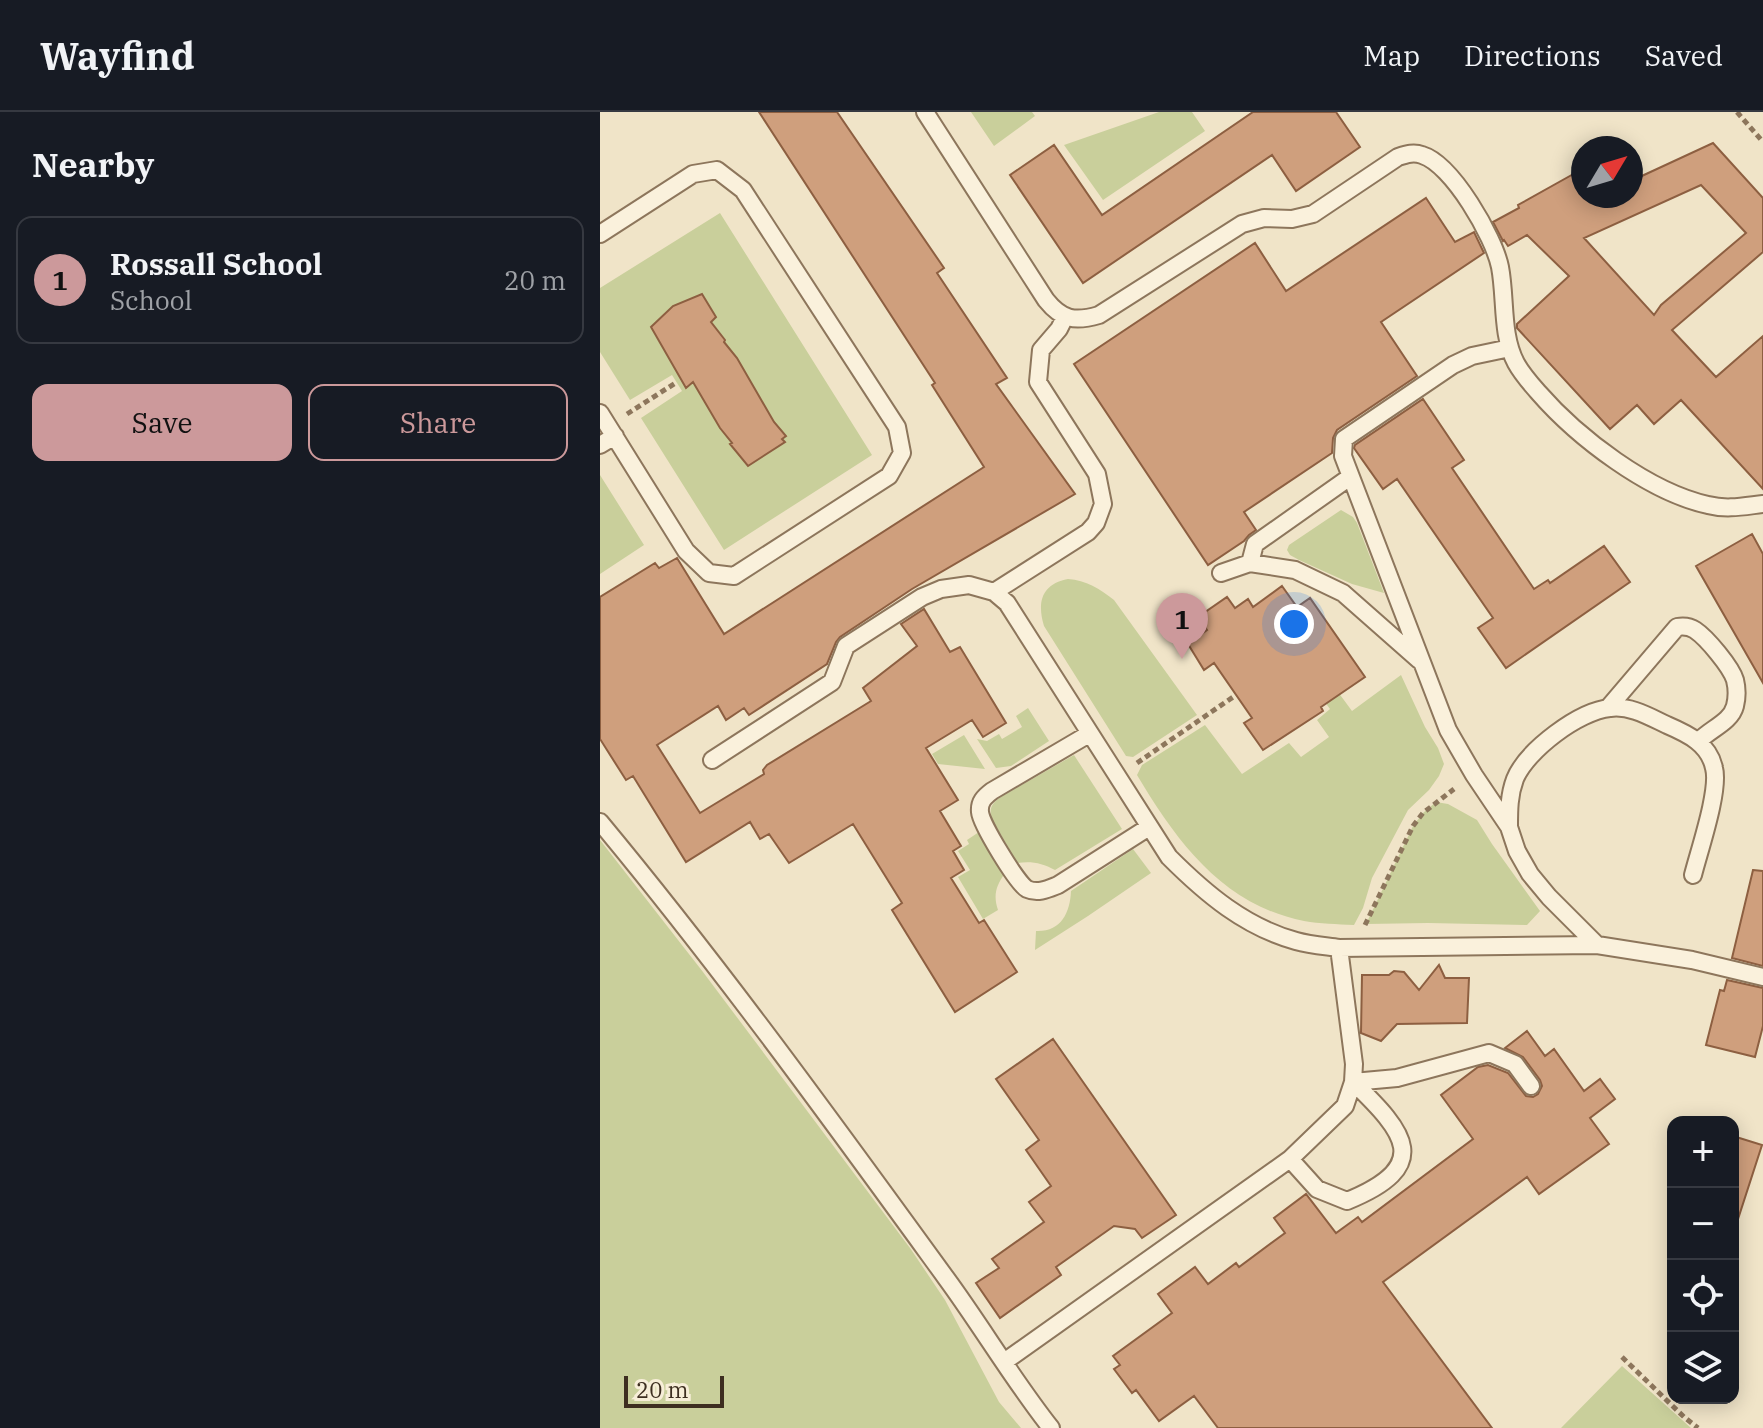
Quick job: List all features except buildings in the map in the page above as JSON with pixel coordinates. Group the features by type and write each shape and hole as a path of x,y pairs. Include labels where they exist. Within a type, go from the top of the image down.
{"lane":[{"path":"925,112 1054,310 1065,317 1086,319 1099,315 1242,224 1264,218 1292,219 1313,214 1389,162 1411,153 1432,159 1458,185 1490,238 1500,266 1510,348 1515,362 1555,411 1590,442 1667,491 1710,506 1727,508 1763,504"},
{"path":"600,234 693,174 717,170 743,190 897,427 902,453 889,476 734,576 709,573 686,551 608,425"},
{"path":"994,592 1088,532 1096,523 1103,504 1097,474 1038,382 1041,350 1065,317"},
{"path":"1510,348 1462,360 1344,439 1343,456 1448,730 1509,827 1517,851 1530,874 1597,945"},
{"path":"600,445 608,425"},
{"path":"1250,563 1255,544 1350,477"},
{"path":"1221,573 1250,563 1295,570 1343,593 1420,661"},
{"path":"712,760 832,682 846,646 922,597 941,589 969,585 994,592 1007,603 1169,857 1196,885 1240,918 1298,942 1339,948 1597,945 1692,960 1763,977"},
{"path":"1608,708 1677,627 1694,629 1728,667 1735,681 1736,696 1729,717 1699,741"},
{"path":"1509,827 1510,796 1516,776 1527,761 1558,731 1577,720 1608,708 1623,708 1699,741 1714,767 1716,784 1693,875"},
{"path":"1089,734 982,799 979,810 982,821 1015,877 1027,889 1042,892 1149,827"},
{"path":"600,822 652,884 836,1128 953,1287 1028,1400 1051,1428"},
{"path":"1004,1362 1290,1159 1345,1106 1353,1082 1354,1064 1339,948"},
{"path":"1353,1082 1397,1078 1489,1053 1515,1064 1531,1086"},
{"path":"1290,1159 1317,1189 1347,1201 1370,1191 1396,1171 1404,1153 1398,1134 1380,1108 1353,1082"}],"path":[{"path":"1737,112 1763,142"},
{"path":"608,425 677,382"},
{"path":"1116,777 1236,695"},
{"path":"1357,949 1413,826 1436,802 1474,775"},
{"path":"1622,1357 1698,1428"}],"green space":[{"path":"971,112 1032,112 1035,116 994,146"},
{"path":"1159,112 1192,112 1205,131 1103,200 1064,145"},
{"path":"720,213 872,455 724,550 641,418 682,391 672,375 630,400 600,352 600,288"},
{"path":"600,475 644,545 600,574"},
{"path":"1341,510 1357,523 1384,593 1352,584 1299,560 1287,550 1289,545"},
{"path":"1068,579 1092,586 1114,600 1197,715 1133,757 1126,756 1044,626 1041,610 1043,596 1052,585"},
{"path":"1313,658 1352,711 1401,675 1444,764 1429,790 1408,810 1372,878 1354,925 1310,922 1275,913 1249,901 1205,867 1186,846 1137,775 1142,765 1205,725 1242,774 1289,743 1301,757 1329,737 1317,720 1330,709 1305,675"},
{"path":"1028,708 1049,741 1011,766 996,768 977,739 987,741 999,734 1002,739 1022,727 1016,716"},
{"path":"964,735 985,769 938,764 932,754"},
{"path":"1074,755 1122,829 1055,870 1037,863 1017,863 992,819 992,805"},
{"path":"1436,802 1448,804 1477,820 1540,911 1527,925 1366,924 1413,826"},
{"path":"979,832 1005,873 996,891 998,910 983,919 958,877 970,870 958,851"},
{"path":"600,840 910,1248 945,1300 999,1402 1021,1428 600,1428"},
{"path":"1133,849 1151,873 1035,950 1036,931 1058,925 1069,907 1071,891"},
{"path":"1622,1366 1691,1428 1561,1428"}],"place":[{"name":"Rossall School","path":"1182,659"}]}
